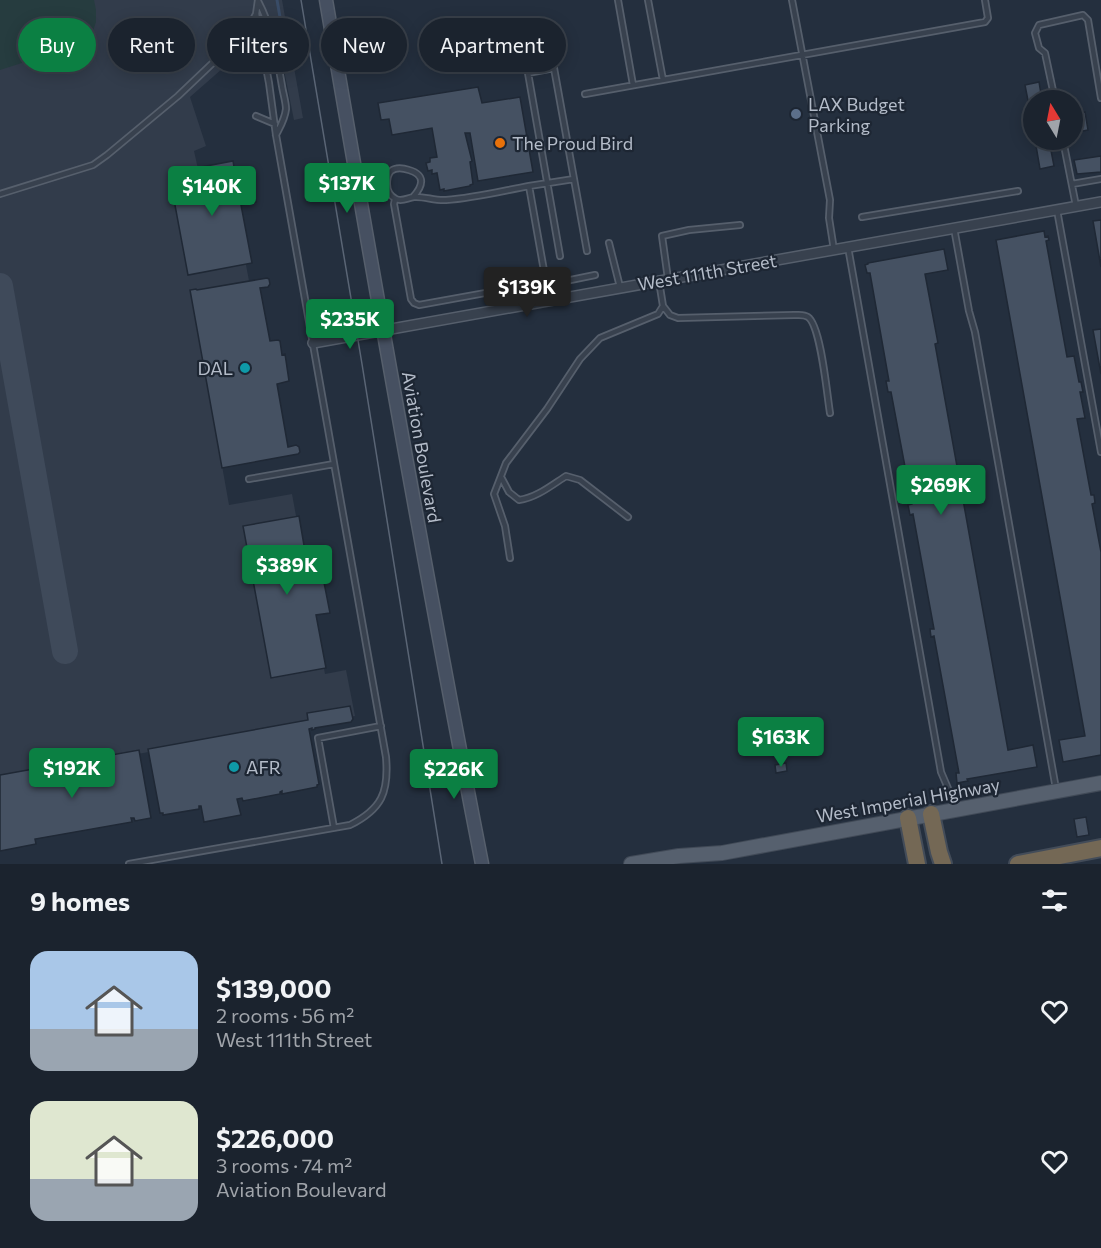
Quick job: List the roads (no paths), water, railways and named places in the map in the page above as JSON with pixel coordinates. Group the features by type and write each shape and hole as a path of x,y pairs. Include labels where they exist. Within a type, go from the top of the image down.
{"highway":[{"path":"931,814 943,864"},
{"path":"908,818 917,864"},
{"path":"1018,864 1101,848"}],"main road":[{"name":"Aviation Boulevard","path":"326,0 383,330 482,864"},
{"name":"West Imperial Highway","path":"708,864 723,858 908,818 1101,783"},
{"name":"West Imperial Highway","path":"631,864 679,856 723,858"},
{"path":"666,864 679,856"}],"street":[{"name":"West 111th Street","path":"313,343 1101,202"}],"lane":[{"path":"129,864 350,825 371,812 380,801 387,781 381,726 256,14 258,0"},
{"path":"258,0 270,29 286,109 283,122 276,135"},
{"path":"618,0 633,85"},
{"path":"648,0 663,80"},
{"path":"792,0 830,201 829,218 834,250"},
{"path":"585,94 986,22 988,18 986,0"},
{"path":"0,194 85,168 108,155 178,96 239,38 249,27 256,14"},
{"path":"1053,90 1046,53 1039,48 1035,33 1039,24 1083,15 1088,20 1101,98"},
{"path":"560,255 528,73 554,68 587,251"},
{"path":"256,116 275,124"},
{"path":"1065,150 1076,206"},
{"path":"413,197 421,185 417,172 402,168 391,171 387,186 391,196 401,200 413,197 448,200 574,179"},
{"path":"1072,184 1101,179"},
{"path":"358,191 387,186"},
{"path":"529,186 549,300"},
{"path":"862,217 1018,191"},
{"path":"395,199 411,299 419,305 595,275"},
{"path":"1058,210 1101,452"},
{"path":"510,558 505,526 494,494 506,463 580,360 600,338 658,314 663,306 662,236 689,230 740,225"},
{"path":"954,228 975,332 1056,791"},
{"path":"609,243 620,287"},
{"path":"848,247 941,772 957,809"},
{"path":"663,306 670,315 678,318 794,315 808,317 815,329 820,346 830,413"},
{"path":"249,479 334,464"},
{"path":"501,477 509,492 519,500 549,488 566,476 580,480 628,517"},
{"path":"334,828 318,738 381,726"}],"waterway":[{"path":"277,0 280,18"}],"tram line":[{"path":"301,0 442,864"}],"place":[{"name":"LAX Budget Parking","path":"796,114"},
{"name":"The Proud Bird","path":"500,143"},
{"name":"DAL","path":"245,368"},
{"name":"AFR","path":"234,767"}]}
